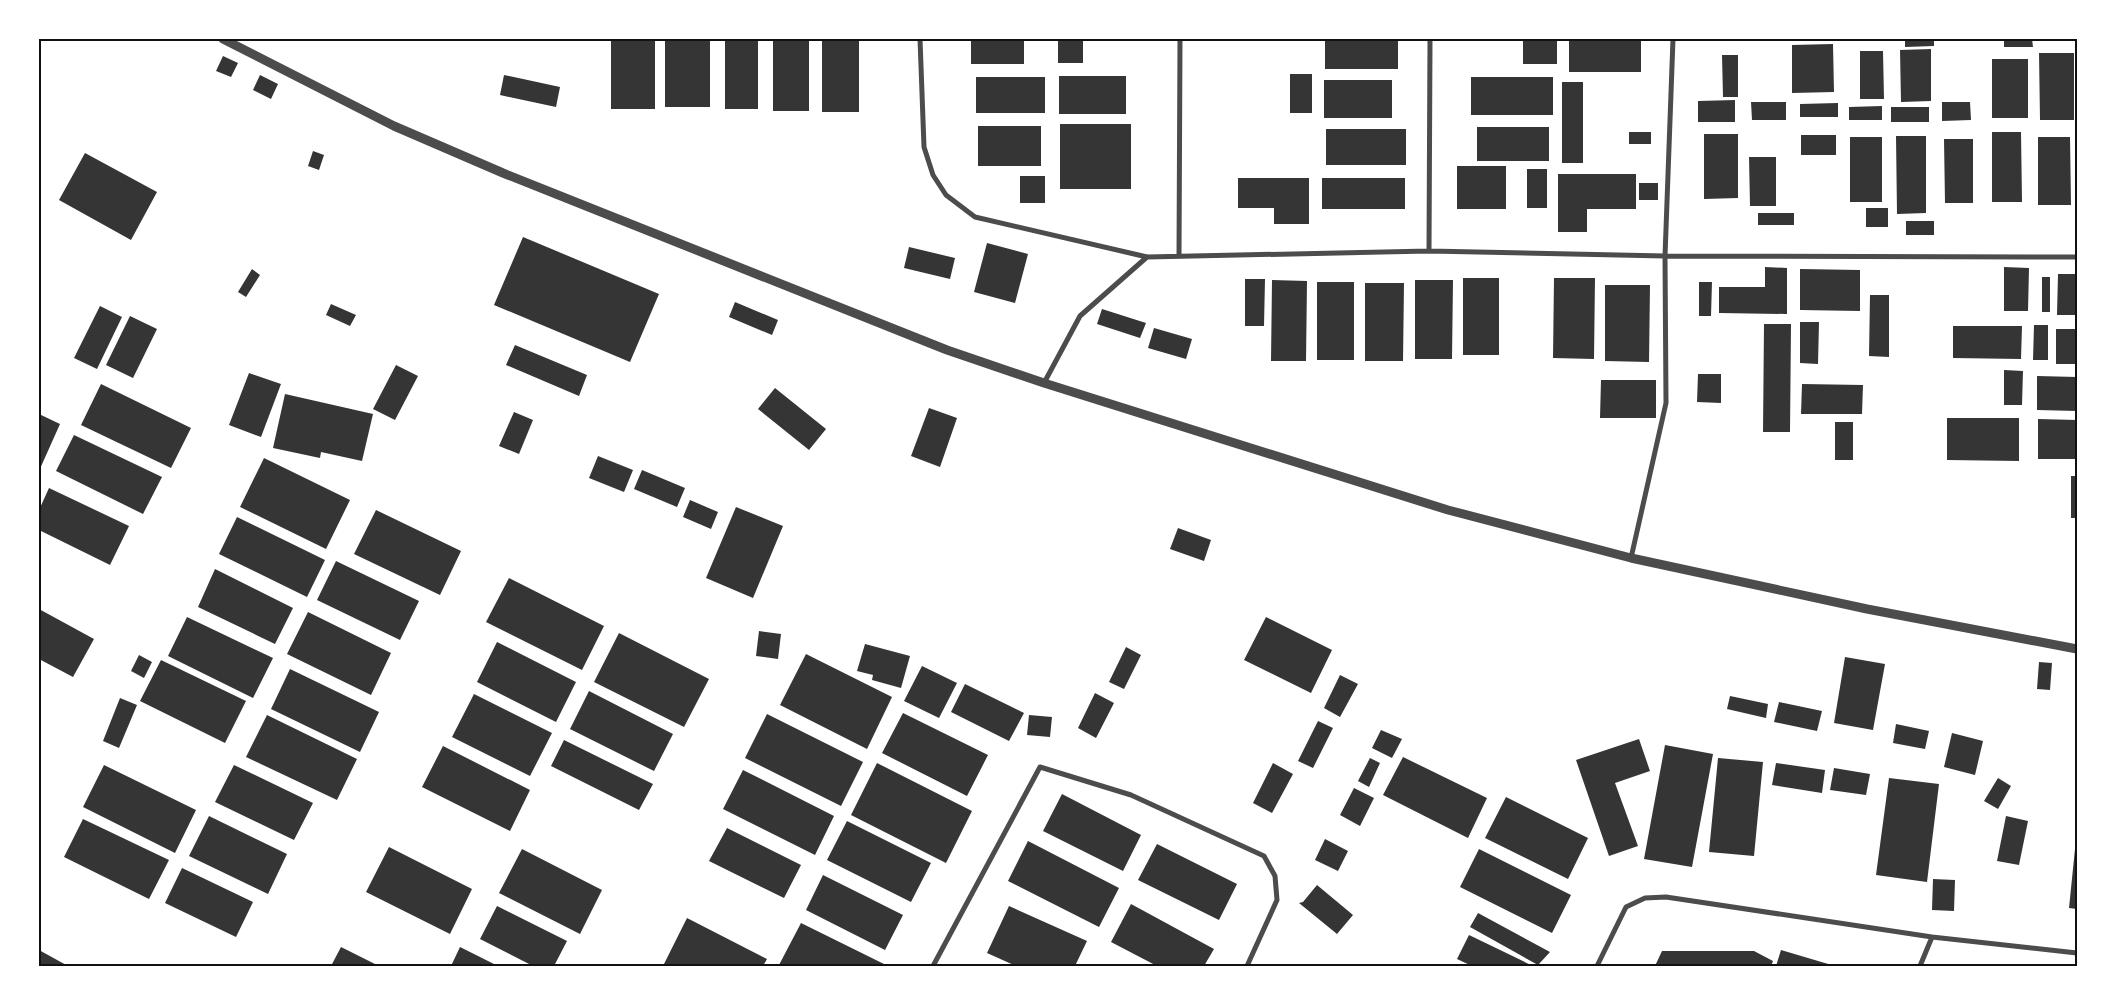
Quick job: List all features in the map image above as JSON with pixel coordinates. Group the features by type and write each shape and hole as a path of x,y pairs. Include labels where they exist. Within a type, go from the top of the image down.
{"street":[{"path":"223,39 394,126 503,173 947,350 1044,383 1448,510 1631,558 1867,609 2077,649"},
{"path":"920,39 924,147 933,175 946,195 975,217 1147,257 1429,251 1665,256 2077,257"},
{"path":"1178,256 1180,39"},
{"path":"1429,251 1430,39"},
{"path":"1631,558 1666,403 1665,256 1672,39"},
{"path":"1044,383 1080,316 1147,257"},
{"path":"933,966 1040,767 1131,795 1264,856 1275,876 1277,900 1247,966"},
{"path":"1597,966 1626,907 1645,898 1666,897 1932,937 2077,953"},
{"path":"1920,966 1932,937"}],"building":[{"path":"611,39 655,39 655,109 611,109"},
{"path":"665,39 710,39 710,107 665,107"},
{"path":"773,39 809,39 809,111 773,111"},
{"path":"822,39 859,39 859,112 822,112"},
{"path":"971,39 1024,39 1024,64 971,64"},
{"path":"1058,39 1083,39 1083,63 1058,63"},
{"path":"1325,39 1398,39 1398,69 1325,69"},
{"path":"1523,39 1557,39 1557,64 1523,64"},
{"path":"1569,39 1641,39 1641,72 1569,72"},
{"path":"1905,39 1934,39 1934,46 1905,47"},
{"path":"2004,39 2032,39 2033,47 2004,47"},
{"path":"725,41 758,41 758,109 725,109"},
{"path":"1833,44 1834,92 1792,93 1792,45"},
{"path":"1931,49 1931,101 1901,102 1900,50"},
{"path":"1860,51 1883,51 1884,99 1860,99"},
{"path":"2039,53 2074,53 2074,120 2040,120"},
{"path":"1722,55 1738,55 1738,97 1723,97"},
{"path":"223,56 238,63 231,77 216,71"},
{"path":"1992,59 2028,59 2028,118 1992,118"},
{"path":"1290,74 1312,74 1312,113 1290,113"},
{"path":"260,75 278,84 271,99 253,90"},
{"path":"504,75 560,87 556,107 500,95"},
{"path":"1059,76 1126,76 1126,114 1059,114"},
{"path":"976,77 1045,77 1045,113 976,113"},
{"path":"1471,77 1553,77 1553,115 1471,115"},
{"path":"1324,80 1392,80 1392,118 1324,118"},
{"path":"1562,82 1583,82 1583,163 1562,163"},
{"path":"1735,100 1735,122 1698,122 1698,101"},
{"path":"1751,102 1786,102 1786,120 1752,120"},
{"path":"1942,102 1970,102 1971,120 1942,121"},
{"path":"1838,103 1838,117 1800,117 1800,104"},
{"path":"1882,106 1882,120 1849,120 1849,107"},
{"path":"1891,107 1929,107 1929,122 1891,122"},
{"path":"1060,124 1131,124 1131,189 1060,189"},
{"path":"978,126 1041,126 1041,166 978,166"},
{"path":"1477,127 1549,127 1549,161 1477,161"},
{"path":"1326,129 1406,129 1406,165 1326,165"},
{"path":"1629,132 1651,132 1651,144 1629,144"},
{"path":"1992,132 2021,132 2022,202 1992,202"},
{"path":"1704,134 1738,134 1738,198 1704,199"},
{"path":"1801,135 1836,135 1836,155 1801,155"},
{"path":"1896,136 1926,136 1926,213 1897,214"},
{"path":"1850,137 1882,137 1882,202 1850,202"},
{"path":"2038,137 2070,137 2071,205 2038,205"},
{"path":"1944,139 1973,139 1973,203 1945,203"},
{"path":"313,151 324,155 319,170 308,166"},
{"path":"85,153 157,192 131,240 59,200"},
{"path":"1749,157 1776,157 1776,206 1750,206"},
{"path":"1457,166 1506,166 1506,209 1457,209"},
{"path":"1527,169 1547,169 1547,208 1527,208"},
{"path":"1558,174 1636,174 1636,209 1587,209 1587,232 1558,232"},
{"path":"1020,176 1045,176 1045,203 1020,203"},
{"path":"1238,178 1309,178 1309,224 1274,224 1274,208 1238,208"},
{"path":"1322,178 1405,178 1405,209 1322,209"},
{"path":"1639,183 1658,183 1658,200 1639,200"},
{"path":"1866,208 1888,208 1888,227 1866,227"},
{"path":"1758,213 1794,213 1794,225 1758,225"},
{"path":"1906,221 1934,221 1934,235 1906,235"},
{"path":"523,237 659,294 630,362 494,305"},
{"path":"987,243 1028,254 1015,303 974,292"},
{"path":"909,247 955,258 950,279 904,268"},
{"path":"1765,267 1787,268 1787,314 1719,313 1719,287 1765,287"},
{"path":"2004,267 2029,268 2028,311 2004,311"},
{"path":"252,269 260,275 246,297 238,292"},
{"path":"1800,269 1860,270 1860,311 1800,310"},
{"path":"2058,274 2077,274 2077,315 2057,315"},
{"path":"2042,277 2050,277 2050,312 2042,312"},
{"path":"1463,278 1499,278 1499,355 1463,355"},
{"path":"1554,278 1595,278 1594,359 1553,358"},
{"path":"1245,279 1265,279 1264,326 1245,326"},
{"path":"1272,280 1307,281 1306,361 1271,361"},
{"path":"1415,280 1453,280 1452,359 1415,359"},
{"path":"1317,282 1354,282 1354,360 1317,360"},
{"path":"1699,282 1712,282 1711,316 1699,316"},
{"path":"1365,283 1404,283 1403,361 1365,361"},
{"path":"1605,285 1650,285 1649,362 1605,361"},
{"path":"1870,295 1889,295 1889,357 1869,356"},
{"path":"735,302 778,320 772,335 729,317"},
{"path":"331,304 356,315 350,326 326,315"},
{"path":"100,306 122,317 97,369 74,358"},
{"path":"1102,309 1146,323 1140,338 1097,324"},
{"path":"130,316 157,329 133,378 106,365"},
{"path":"1800,322 1819,322 1818,364 1800,363"},
{"path":"1764,324 1791,324 1790,432 1763,432"},
{"path":"2034,325 2048,325 2048,360 2033,360"},
{"path":"1953,326 2022,326 2021,359 1953,358"},
{"path":"1154,328 1192,339 1186,359 1148,348"},
{"path":"2056,329 2077,329 2077,364 2056,364"},
{"path":"515,345 587,375 579,396 506,365"},
{"path":"396,365 418,376 395,420 373,409"},
{"path":"2004,370 2023,371 2022,405 2004,405"},
{"path":"249,373 281,384 261,437 229,425"},
{"path":"1698,374 1721,374 1721,403 1697,402"},
{"path":"2037,376 2077,377 2077,411 2037,410"},
{"path":"1601,380 1656,380 1656,418 1600,418"},
{"path":"101,384 191,428 171,468 81,425"},
{"path":"1802,384 1863,385 1862,414 1801,414"},
{"path":"775,388 826,429 809,450 758,409"},
{"path":"285,394 373,414 362,461 321,452 320,458 273,448"},
{"path":"929,408 957,418 940,467 911,456"},
{"path":"514,412 533,420 519,454 499,446"},
{"path":"39,414 60,424 39,471"},
{"path":"1947,418 2019,418 2019,461 1947,460"},
{"path":"2038,419 2077,420 2077,459 2038,459"},
{"path":"1835,422 1853,422 1853,460 1835,460"},
{"path":"74,435 162,477 143,514 56,471"},
{"path":"598,456 633,470 624,492 589,478"},
{"path":"264,458 350,500 326,549 240,507"},
{"path":"642,470 685,488 677,507 634,489"},
{"path":"2071,476 2077,476 2077,518 2071,518"},
{"path":"49,488 129,526 110,565 39,530 39,510"},
{"path":"690,500 718,512 711,529 683,517"},
{"path":"736,507 783,526 753,598 706,578"},
{"path":"376,510 461,551 440,595 354,554"},
{"path":"237,517 325,560 307,597 219,554"},
{"path":"1178,528 1211,540 1204,561 1170,549"},
{"path":"336,561 419,601 400,640 317,600"},
{"path":"215,569 293,608 275,644 198,607"},
{"path":"509,578 604,626 582,670 486,622"},
{"path":"39,609 94,639 73,677 39,659"},
{"path":"308,612 391,653 371,695 287,654"},
{"path":"187,617 273,658 253,698 168,656"},
{"path":"1266,617 1332,650 1311,693 1244,660"},
{"path":"759,631 781,634 778,659 756,656"},
{"path":"619,633 709,679 684,727 594,682"},
{"path":"497,642 576,682 556,722 477,682"},
{"path":"865,644 910,656 901,688 872,680 873,675 857,671"},
{"path":"1126,647 1141,655 1124,689 1109,682"},
{"path":"806,654 892,697 867,749 780,705"},
{"path":"139,655 152,662 144,678 131,671"},
{"path":"1845,657 1885,664 1873,730 1834,723"},
{"path":"161,660 246,701 225,743 140,701"},
{"path":"2039,662 2052,663 2050,690 2037,689"},
{"path":"922,666 957,683 939,718 904,701"},
{"path":"290,669 379,712 360,752 271,709"},
{"path":"1340,675 1358,684 1340,717 1324,708"},
{"path":"965,684 1024,713 1009,741 951,712"},
{"path":"589,691 673,734 654,771 570,729"},
{"path":"1095,693 1114,703 1096,738 1078,728"},
{"path":"474,694 552,733 530,776 452,737"},
{"path":"1730,696 1768,704 1766,718 1727,709"},
{"path":"120,698 137,705 119,748 103,741"},
{"path":"1779,702 1822,711 1817,731 1774,722"},
{"path":"903,713 988,755 967,796 882,753"},
{"path":"767,714 863,762 841,806 745,758"},
{"path":"267,715 357,759 337,800 246,757"},
{"path":"1029,715 1052,717 1050,737 1027,735"},
{"path":"1318,721 1333,728 1313,768 1298,761"},
{"path":"1896,724 1929,731 1925,749 1893,743"},
{"path":"1381,730 1402,739 1392,758 1372,748"},
{"path":"1952,733 1983,741 1975,775 1944,767"},
{"path":"1639,739 1650,771 1615,783 1638,846 1609,856 1576,760"},
{"path":"564,740 653,784 639,810 551,766"},
{"path":"1665,745 1713,754 1692,867 1644,859"},
{"path":"443,746 530,790 510,831 422,787"},
{"path":"1403,757 1487,798 1468,838 1383,795"},
{"path":"1370,758 1380,763 1369,787 1358,781"},
{"path":"1718,758 1763,762 1754,856 1709,852"},
{"path":"877,763 972,811 946,863 851,815"},
{"path":"1273,763 1293,774 1272,813 1253,803"},
{"path":"1776,763 1825,770 1822,793 1772,785"},
{"path":"104,765 196,810 175,853 83,807"},
{"path":"234,765 313,803 294,840 215,802"},
{"path":"1834,768 1870,774 1866,795 1830,790"},
{"path":"743,770 834,816 815,855 723,809"},
{"path":"1889,778 1939,784 1927,882 1876,875"},
{"path":"1998,778 2011,786 1998,809 1984,801"},
{"path":"1354,788 1374,798 1360,826 1340,815"},
{"path":"1062,794 1141,835 1123,871 1043,831"},
{"path":"1506,797 1588,838 1568,879 1485,838"},
{"path":"209,816 287,854 268,894 189,856"},
{"path":"2006,816 2028,821 2019,865 1997,861"},
{"path":"83,819 169,860 149,899 64,857"},
{"path":"847,821 931,863 911,902 827,860"},
{"path":"727,828 801,865 784,898 709,861"},
{"path":"1325,839 1348,851 1338,871 1315,860"},
{"path":"2077,839 2077,909 2069,908"},
{"path":"1028,841 1119,888 1099,927 1008,881"},
{"path":"1157,844 1237,884 1219,920 1138,880"},
{"path":"389,847 472,889 450,934 366,892"},
{"path":"522,849 602,890 580,934 499,893"},
{"path":"1479,849 1571,895 1552,933 1460,887"},
{"path":"182,868 253,902 236,937 165,903"},
{"path":"823,875 903,915 885,950 806,910"},
{"path":"1933,879 1955,880 1954,911 1932,910"},
{"path":"1317,885 1353,915 1337,934 1299,903 1303,902"},
{"path":"1131,904 1214,949 1204,966 1157,966 1111,942"},
{"path":"497,906 567,941 554,966 533,966 480,939"},
{"path":"1009,906 1087,941 1075,966 1016,966 987,953"},
{"path":"1478,913 1550,952 1538,965 1470,927"},
{"path":"687,918 767,959 763,966 663,966"},
{"path":"801,923 884,964 883,966 779,965"},
{"path":"1469,935 1533,966 1472,966 1457,959"},
{"path":"341,947 379,966 331,966"},
{"path":"460,947 498,966 451,966"},
{"path":"39,950 68,966 39,966"},
{"path":"1781,950 1835,966 1776,966"},
{"path":"1662,951 1754,951 1773,961 1771,966 1655,966"}]}
